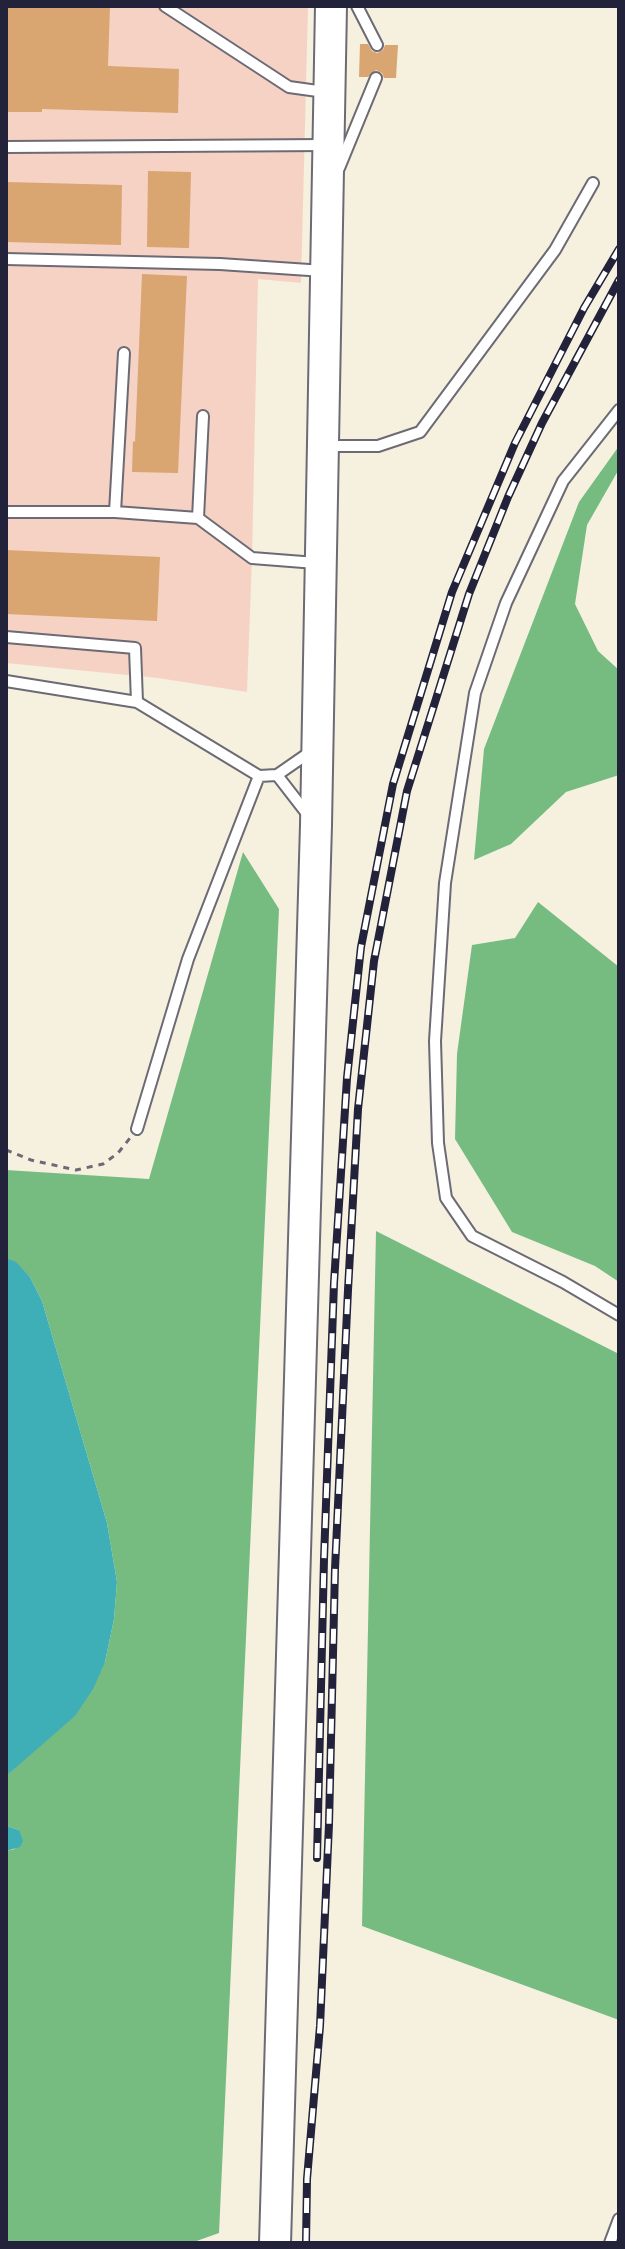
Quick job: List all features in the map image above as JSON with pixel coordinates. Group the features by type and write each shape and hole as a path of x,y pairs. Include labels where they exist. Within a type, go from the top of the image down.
{"main road":[{"path":"275,2243 318,746 331,6"}],"lane":[{"path":"165,6 289,87 331,93"},
{"path":"357,6 377,45"},
{"path":"328,196 376,78"},
{"path":"6,147 329,145"},
{"path":"323,446 378,446 420,432 555,250 593,183"},
{"path":"6,259 220,264 327,271"},
{"path":"115,512 124,353"},
{"path":"619,410 563,481 506,603 475,693 445,883 435,1041 438,1143 446,1198 472,1236 563,1282 619,1315"},
{"path":"198,518 203,416"},
{"path":"6,512 115,512 198,518 252,558 322,563"},
{"path":"6,637 135,648 137,702"},
{"path":"6,681 137,702 259,776 277,775 318,746"},
{"path":"277,775 316,825"},
{"path":"137,1129 188,959 259,776"},
{"path":"610,2243 619,2219"}],"path":[{"path":"6,1150 31,1160 76,1170 103,1164 118,1153 137,1129"}],"shaded area":[{"path":"6,6 308,6 301,283 258,279 247,692 158,678 6,663"}],"green space":[{"path":"619,446 619,469 587,525 575,604 598,651 619,670 619,775 566,792 511,844 474,860 484,749 579,502"},
{"path":"243,852 279,909 219,2233 191,2243 6,2243 6,1851 15,1849 19,1830 6,1826 6,1776 33,1750 105,1662 114,1619 117,1582 107,1523 42,1301 30,1277 6,1258 6,1170 149,1179"},
{"path":"538,902 619,967 619,1282 595,1266 512,1232 455,1139 457,1054 472,945 515,938"},
{"path":"376,1231 619,1354 619,2020 362,1926"}],"water":[{"path":"6,1258 16,1262 30,1277 42,1301 107,1523 117,1582 114,1619 105,1662 93,1689 75,1716 6,1776"},
{"path":"6,1826 19,1830 23,1841 20,1847 6,1851"}],"building":[{"path":"6,6 110,6 108,66 179,69 178,113 42,109 42,112 6,112"},
{"path":"360,44 368,44 377,53 385,45 398,45 396,78 384,78 376,70 368,77 359,77"},
{"path":"148,171 191,172 189,248 147,247"},
{"path":"6,182 122,185 121,245 6,242"},
{"path":"142,274 187,276 178,473 132,472"},
{"path":"6,550 160,557 157,621 6,614"}],"railway":[{"path":"317,1858 334,1283 347,1078 361,947 393,784 452,592 515,443 584,308 619,249"},
{"path":"306,2243 307,2179 320,2026 329,1824 335,1569 348,1290 358,1109 374,961 407,791 469,594 542,423 619,280"}]}
